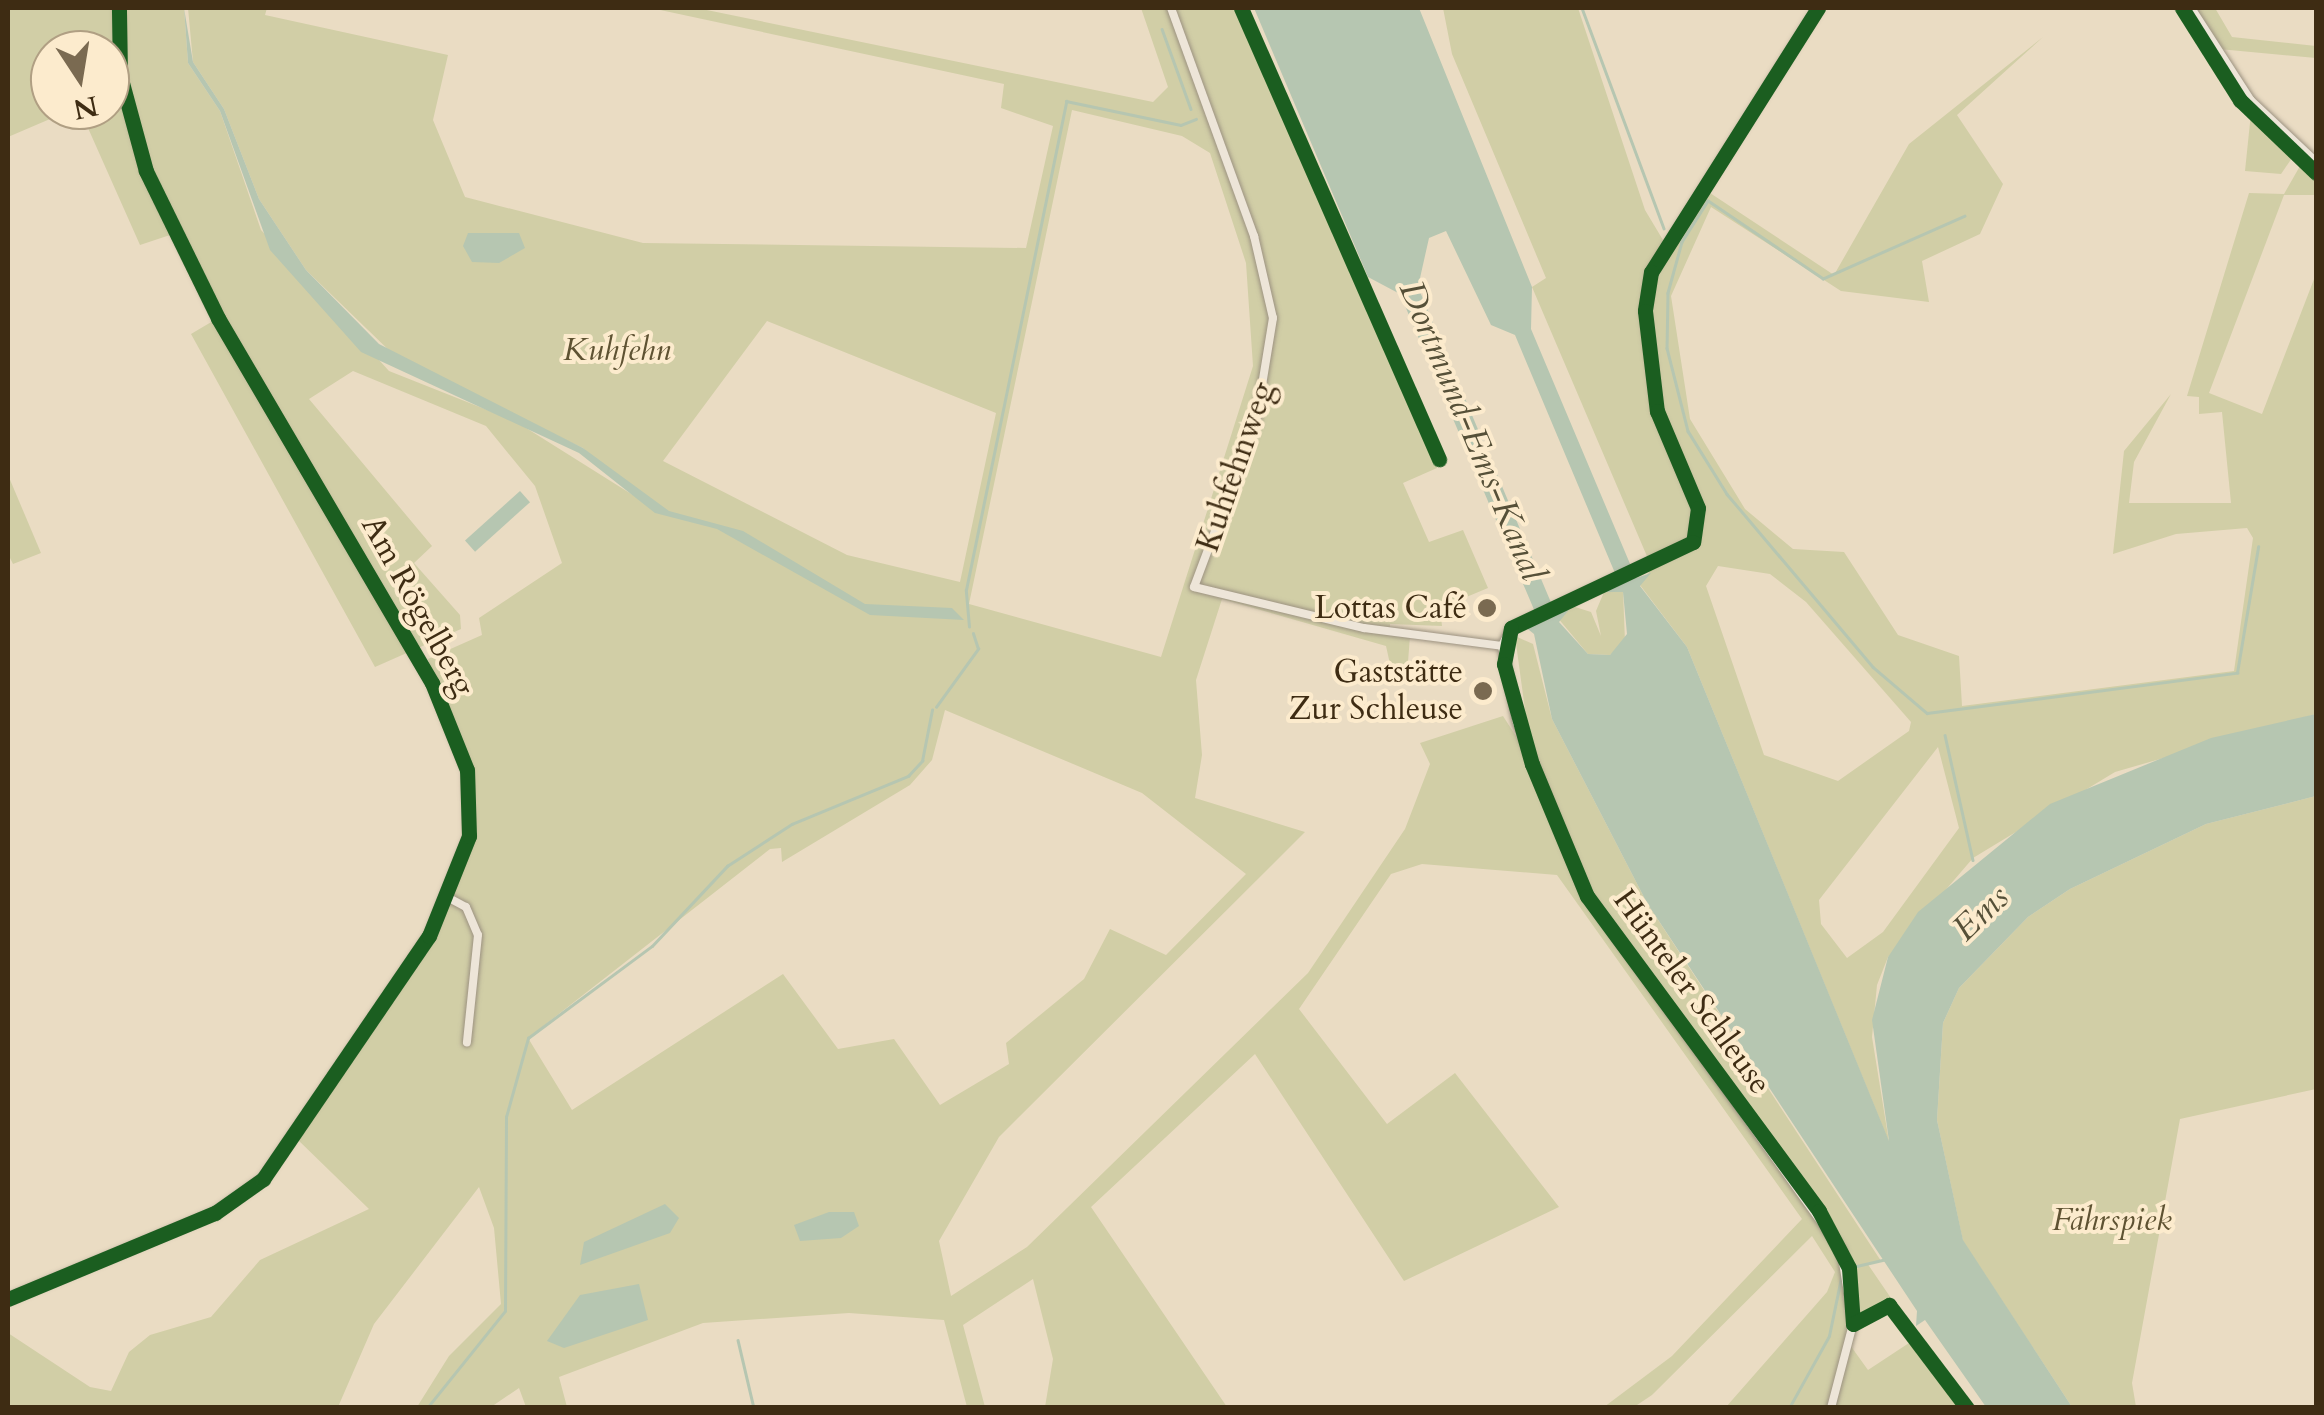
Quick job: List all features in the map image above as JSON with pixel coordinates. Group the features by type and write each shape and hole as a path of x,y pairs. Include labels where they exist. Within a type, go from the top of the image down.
{"street":[{"name":"Am Rögelberg","path":"8,1299 215,1213 263,1179 449,898 468,836 456,735 218,318 146,171 120,74 119,8"},
{"name":"Kuhfehnweg","path":"1171,8 1254,236 1273,318 1256,422 1194,587 1364,628 1502,646"},
{"path":"1502,646 1522,624 1686,550 1700,520 1657,411 1645,310 1651,272 1818,8"},
{"path":"2190,8 2250,101 2316,163"},
{"name":"Hünteler Schleuse","path":"1502,646 1517,723 1588,896 1816,1206 1849,1268 1853,1324 1831,1408"},
{"path":"449,898 466,907 478,935 467,1042"}],"green space":[{"name":"Kuhfehn","path":"8,8 184,8 188,63 220,111 261,230 389,371 515,421 636,497 583,448 399,360 306,270 259,199 224,109 193,62 188,8 267,8 265,15 448,55 433,120 465,197 643,243 1026,248 1053,126 1001,108 1004,84 651,8 697,8 1153,102 1168,87 1141,8 1235,8 1437,468 1403,483 1429,542 1463,530 1488,588 1440,608 1442,626 1390,624 1390,635 1410,636 1407,675 1394,682 1386,646 1222,599 1196,680 1202,755 1195,798 1305,832 999,1137 939,1241 951,1296 1027,1247 1308,973 1405,829 1430,764 1420,743 1503,716 1532,761 1515,636 1533,644 1552,719 1647,903 1881,1261 1867,1263 1895,1304 1853,1324 1850,1345 1868,1370 1909,1343 1959,1407 1726,1407 1827,1292 1835,1272 1812,1236 1652,1395 1634,1407 1604,1407 1672,1356 1802,1219 1557,875 1422,864 1391,874 1299,1009 1387,1124 1455,1073 1559,1207 1404,1281 1255,1054 1091,1207 1227,1407 1045,1407 1053,1359 1033,1279 963,1325 985,1407 967,1407 944,1320 849,1313 703,1323 559,1377 567,1407 526,1407 519,1388 491,1407 417,1407 449,1356 501,1304 494,1228 479,1187 374,1324 338,1407 8,1407 8,1333 90,1387 111,1391 129,1352 150,1335 211,1317 260,1260 369,1209 296,1138 460,875 470,803 428,659 482,635 479,618 562,563 535,486 486,426 353,371 309,399 432,546 414,563 460,615 461,629 375,667 191,334 218,318 176,233 140,245 89,130 130,130 130,30 30,30 30,128 8,137","holes":["1072,110 1182,136 1210,153 1246,263 1253,366 1161,657 969,604","767,321 996,413 960,582 847,555 663,461","945,710 1142,793 1246,874 1166,955 1110,929 1084,979 1006,1043 1009,1064 940,1105 894,1039 838,1049 783,974 572,1110 528,1038 770,849 781,848 782,862 910,785 932,760"]},
{"path":"1443,8 1578,8 1645,210 1666,245 1681,242 1707,191 1834,275 1909,144 2043,37 1957,115 2003,184 1980,234 1922,261 1929,302 1841,291 1711,207 1671,296 1690,419 1745,509 1793,549 1844,552 1898,635 1959,656 1962,706 2234,671 2253,538 2247,528 2176,534 2113,554 2124,451 2171,394 2134,462 2129,503 2231,503 2222,412 2199,414 2199,397 2187,396 2249,193 2284,194 2300,166 2316,178 2316,195 2284,195 2209,393 2262,414 2316,274 2316,714 2115,772 1973,858 1888,957 1877,985 1872,1037 1889,1142 1687,647 1640,585 1652,568 1532,287 1546,278 1452,54","holes":["1718,566 1770,574 1806,602 1911,722 1909,731 1838,781 1764,755 1706,586","1938,747 1959,828 1883,932 1847,958 1821,924 1819,900"]},
{"path":"2196,8 2215,8 2232,37 2316,46 2316,58 2219,49"},
{"path":"2251,113 2294,155 2281,174 2245,171"},
{"path":"8,475 41,553 13,564 8,554"},
{"path":"1623,591 1625,642 1610,655 1588,654 1557,617 1572,606 1591,612 1601,636 1596,611 1604,592"},
{"name":"Fährspiek","path":"2316,796 2316,1089 2180,1119 2132,1383 2136,1407 2072,1407 1963,1241 1937,1120 1943,1023 1959,988 2028,917 2070,889 2206,824"}],"water":[{"path":"184,8 193,62 224,109 259,199 306,270 379,344 583,448 669,511 743,531 865,604 952,608 964,620 870,615 717,529 655,513 579,453 361,352 270,250 220,111 188,63"},
{"path":"1254,8 1419,8 1532,287 1531,329 1636,578 1651,573 1640,586 1687,647 1889,1141 1872,1020 1888,957 1918,912 2050,804 2211,738 2316,714 2316,796 2206,824 2070,889 2028,917 1959,988 1943,1023 1937,1120 1963,1240 2072,1407 1986,1407 1925,1320 1916,1326 1917,1311 1647,903 1552,719 1534,634 1524,626 1538,619 1400,294 1368,277","holes":["1446,231 1491,325 1515,335 1620,585 1604,592 1623,592 1627,634 1610,655 1588,654 1559,622 1572,606 1555,612 1418,287 1429,238"]},
{"path":"468,233 519,233 525,248 499,263 472,262 463,246"},
{"path":"520,491 530,502 475,552 465,541"},
{"path":"665,1204 679,1218 670,1233 580,1265 584,1242"},
{"path":"829,1212 854,1212 859,1226 841,1238 800,1241 794,1225"},
{"path":"639,1284 648,1320 564,1348 547,1341 580,1295"}],"waterway":[{"path":"1582,8 1664,228"},
{"path":"1162,29 1191,109"},
{"path":"969,627 966,590 1066,101 1181,125 1196,119"},
{"path":"1965,216 1823,279 1708,201 1682,242 1668,293 1667,348 1688,431 1727,494 1873,667 1927,713 2237,673 2258,547"},
{"path":"936,707 978,649 973,634"},
{"path":"427,1408 505,1311 506,1117 528,1038 652,946 727,866 792,824 908,776 922,761 932,710"},
{"path":"1945,735 1973,860"},
{"path":"1848,1268 1884,1260"},
{"path":"1789,1408 1829,1336 1842,1273"},
{"path":"738,1340 754,1408"}],"cycle path":[{"path":"8,1299 215,1213 263,1179 429,936 469,836 467,770 432,683 218,318 146,171 120,75 119,8"},
{"path":"1241,8 1439,460"},
{"path":"1818,8 1651,272 1645,311 1657,411 1698,508 1693,542 1511,628 1504,664 1532,764 1587,896 1819,1211 1849,1268 1853,1324 1889,1305 1967,1408"},
{"path":"2182,8 2240,100 2316,173"}],"place":[{"name":"Lottas Café","path":"1487,608"},
{"name":"Gaststätte Zur Schleuse","path":"1483,691"}],"water label":[{"name":"Dortmund-Ems-Kanal","path":"1472,431"},
{"name":"Ems","path":"1981,913"}]}
